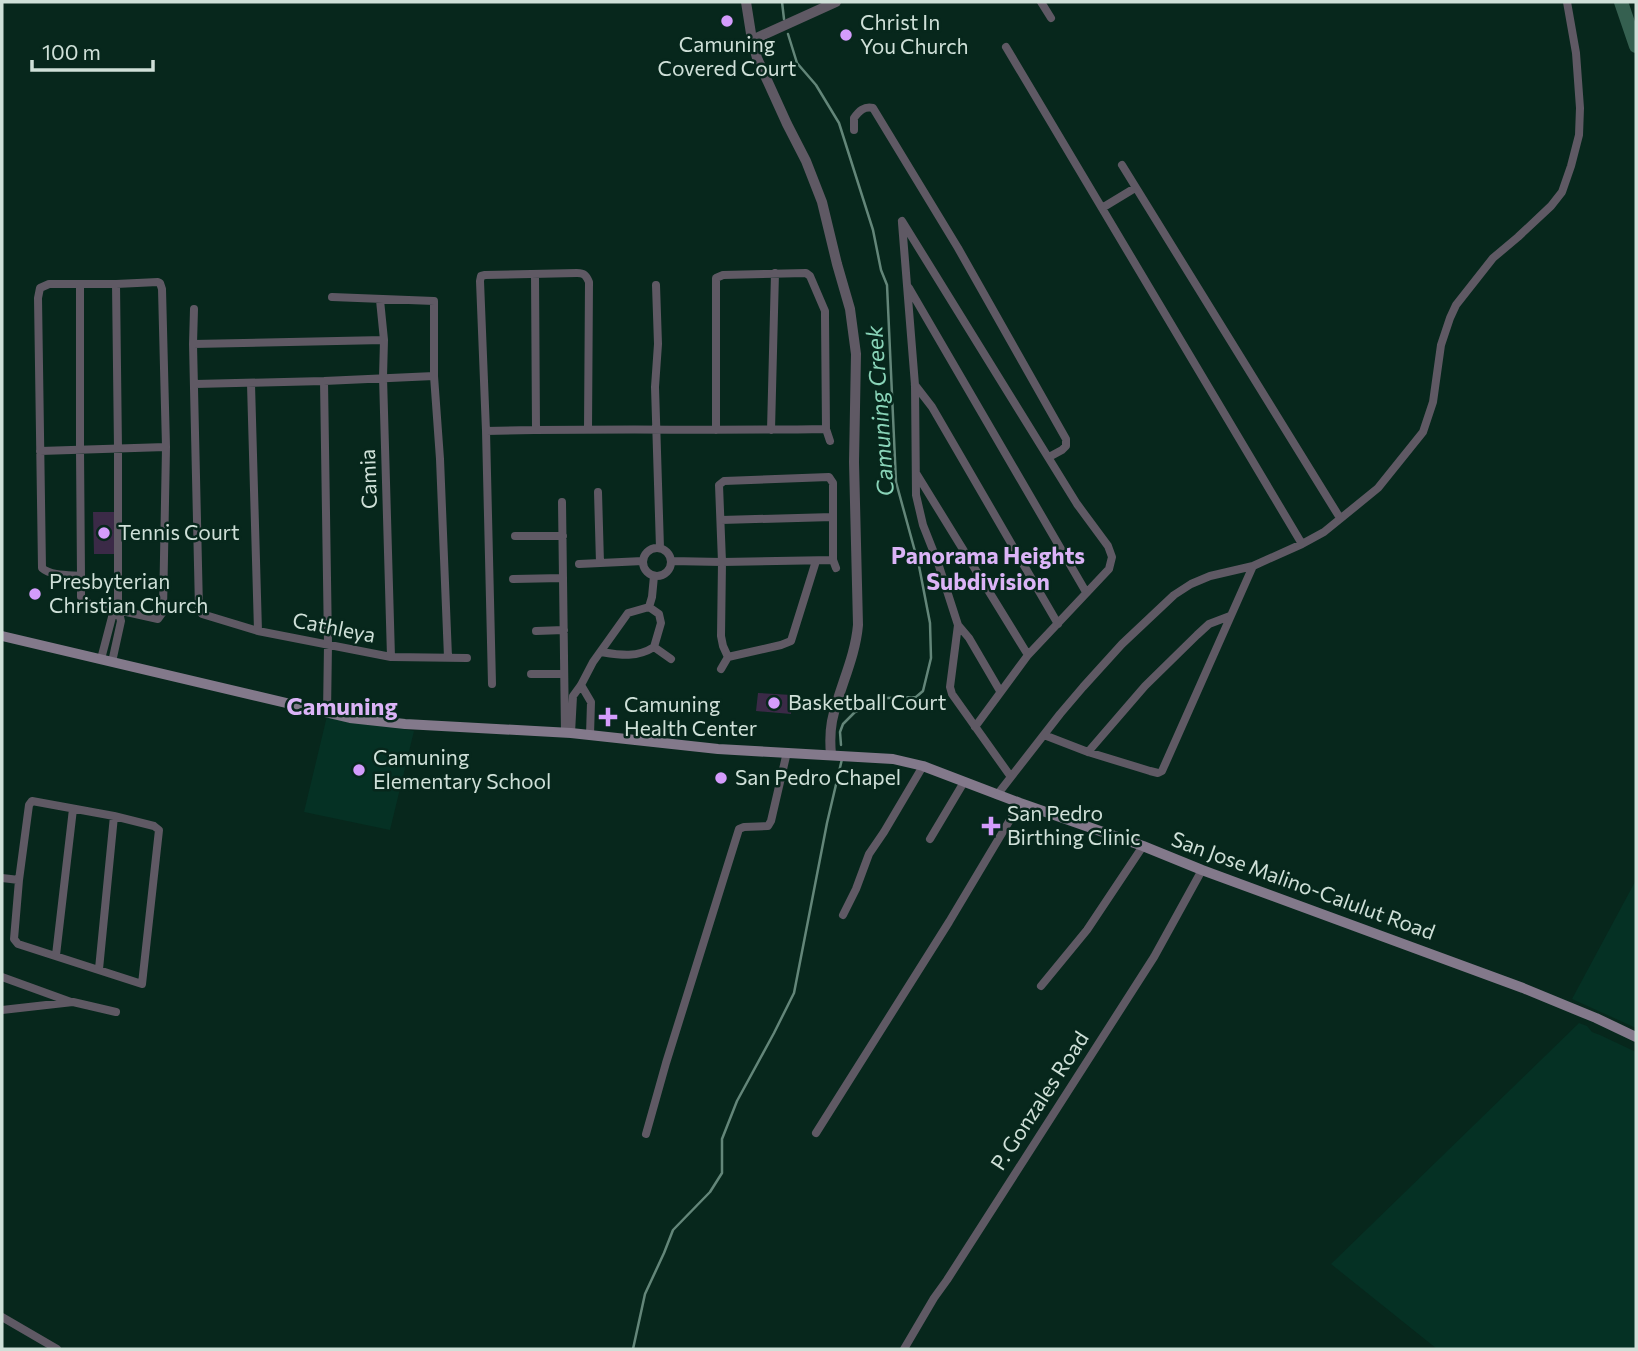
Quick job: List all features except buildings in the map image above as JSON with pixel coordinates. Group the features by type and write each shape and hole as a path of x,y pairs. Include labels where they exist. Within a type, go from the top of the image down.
{"main road":[{"name":"San Jose Malino-Calulut Road","path":"2,636 350,718 568,733 718,748 893,759 923,766 1523,988 1636,1037"}],"street":[{"path":"746,2 752,40 762,70 806,161 822,202 855,338 854,462 858,625 856,643 832,724 831,755"},
{"path":"752,40 836,2"},
{"path":"1041,2 1051,18"},
{"path":"997,795 1060,714 1122,644 1174,595 1210,576 1254,566 1324,533 1378,488 1423,432 1433,402 1441,345 1456,305 1493,258 1518,237 1562,192 1579,135 1580,108 1576,52 1567,2"},
{"path":"1006,47 1302,544"},
{"path":"854,130 854,118 857,114 863,109 873,108 958,248 1066,439 1066,446 1049,457"},
{"path":"1122,165 1340,517"},
{"path":"1102,208 1135,188"},
{"path":"975,727 1028,655 1109,569 1112,557 1108,546 1077,504 902,221 915,385 916,495 923,525 958,625 969,638 1000,691"},
{"path":"492,684 481,276 583,273 589,282 588,429"},
{"path":"771,430 775,273"},
{"path":"535,274 536,430"},
{"path":"716,430 716,278 723,275 808,274 825,311 826,429 830,441"},
{"path":"80,284 80,450 81,576 81,597 86,603 155,619 162,615 166,447 161,286 158,282 116,285 80,284 49,284 39,291 42,568 45,572 81,576"},
{"path":"107,660 118,637 121,621 118,609 116,285"},
{"path":"656,285 658,344 655,387 660,548"},
{"path":"907,286 1086,592"},
{"path":"332,297 434,301 434,376 448,657"},
{"name":"Camia","path":"380,300 384,340 391,657"},
{"path":"194,309 195,384 434,376"},
{"path":"193,344 384,340"},
{"path":"324,381 327,713"},
{"name":"Cathleya","path":"195,384 199,609 204,615 258,631 391,657 467,658"},
{"path":"251,384 258,631"},
{"path":"915,385 932,407 1058,624"},
{"path":"486,430 826,429"},
{"path":"40,451 166,447"},
{"path":"915,472 1028,655"},
{"path":"671,561 722,562 817,561 834,564 833,483 829,477 724,481 719,485 722,562 722,636 728,657"},
{"path":"598,492 600,563"},
{"path":"562,502 564,674 568,733"},
{"path":"721,520 833,517"},
{"path":"515,536 563,537"},
{"path":"660,548 668,553 671,561 666,572 654,576 645,569 643,562 645,554 660,548"},
{"path":"720,669 728,657 781,646 790,641 817,561"},
{"path":"579,564 643,562"},
{"path":"1044,735 1088,752 1158,773 1162,771 1254,566"},
{"path":"649,607 654,576"},
{"path":"513,579 563,578"},
{"path":"601,652 634,655 654,647 661,623 659,614 649,607"},
{"path":"568,733 573,696 593,662 628,613 649,607"},
{"path":"107,660 107,636 112,617 118,609"},
{"path":"1088,752 1145,686 1196,635 1209,624 1230,616"},
{"path":"958,625 950,687 952,694 1011,777"},
{"path":"536,631 564,630"},
{"path":"107,636 118,637"},
{"path":"654,647 671,659"},
{"path":"531,674 564,674"},
{"path":"581,685 590,702 590,735"},
{"path":"646,1134 740,830 744,827 768,827 787,752"},
{"path":"843,915 869,854 923,766"},
{"path":"930,839 964,782"},
{"path":"30,802 114,816 154,826 159,830 142,984 18,944 14,939 30,802"},
{"path":"816,1133 950,922 1020,803"},
{"path":"56,955 73,809"},
{"path":"99,969 114,816"},
{"path":"1041,986 1087,930 1143,846"},
{"name":"P. Gonzales Road","path":"904,1349 934,1298 1154,957 1202,870"},
{"path":"2,878 19,880"},
{"path":"2,977 73,1002 116,1012"},
{"path":"2,1010 73,1002"},
{"path":"2,1317 57,1349"}],"shaded area":[{"name":"Tennis Court","path":"93,512 114,512 114,554 94,554"},
{"name":"Basketball Court","path":"758,693 792,695 791,714 756,711"},
{"name":"Camuning Elementary School","path":"327,716 414,731 390,830 304,812"},
{"path":"1636,880 1636,1028 1572,999"},
{"path":"1579,1023 1592,1032 1636,1052 1636,1349 1437,1349 1331,1264"}],"waterway":[{"name":"Camuning Creek","path":"782,2 784,19"},
{"path":"1621,2 1636,46"},
{"name":"Camuning Creek","path":"788,34 797,63 816,85 839,123 873,230 881,270 887,285 896,482 919,566 930,623 931,658 923,691 916,697 887,698 855,712 843,724 840,732 841,745"},
{"name":"Camuning Creek","path":"633,1349 645,1294 673,1230 710,1192 722,1173 722,1139 737,1101 794,993 842,759"}],"place":[{"name":"Camuning Covered Court","path":"727,21"},
{"name":"Christ In You Church","path":"846,35"},
{"name":"Tennis Court","path":"104,533"},
{"name":"Presbyterian Christian Church","path":"35,594"},
{"name":"Basketball Court","path":"774,703"},
{"name":"Camuning Health Center","path":"608,717"},
{"name":"Camuning Elementary School","path":"359,770"},
{"name":"San Pedro Chapel","path":"721,778"},
{"name":"San Pedro Birthing Clinic","path":"991,826"}],"district":[{"name":"Panorama Heights Subdivision","path":"988,569"},
{"name":"Camuning","path":"342,707"}]}
